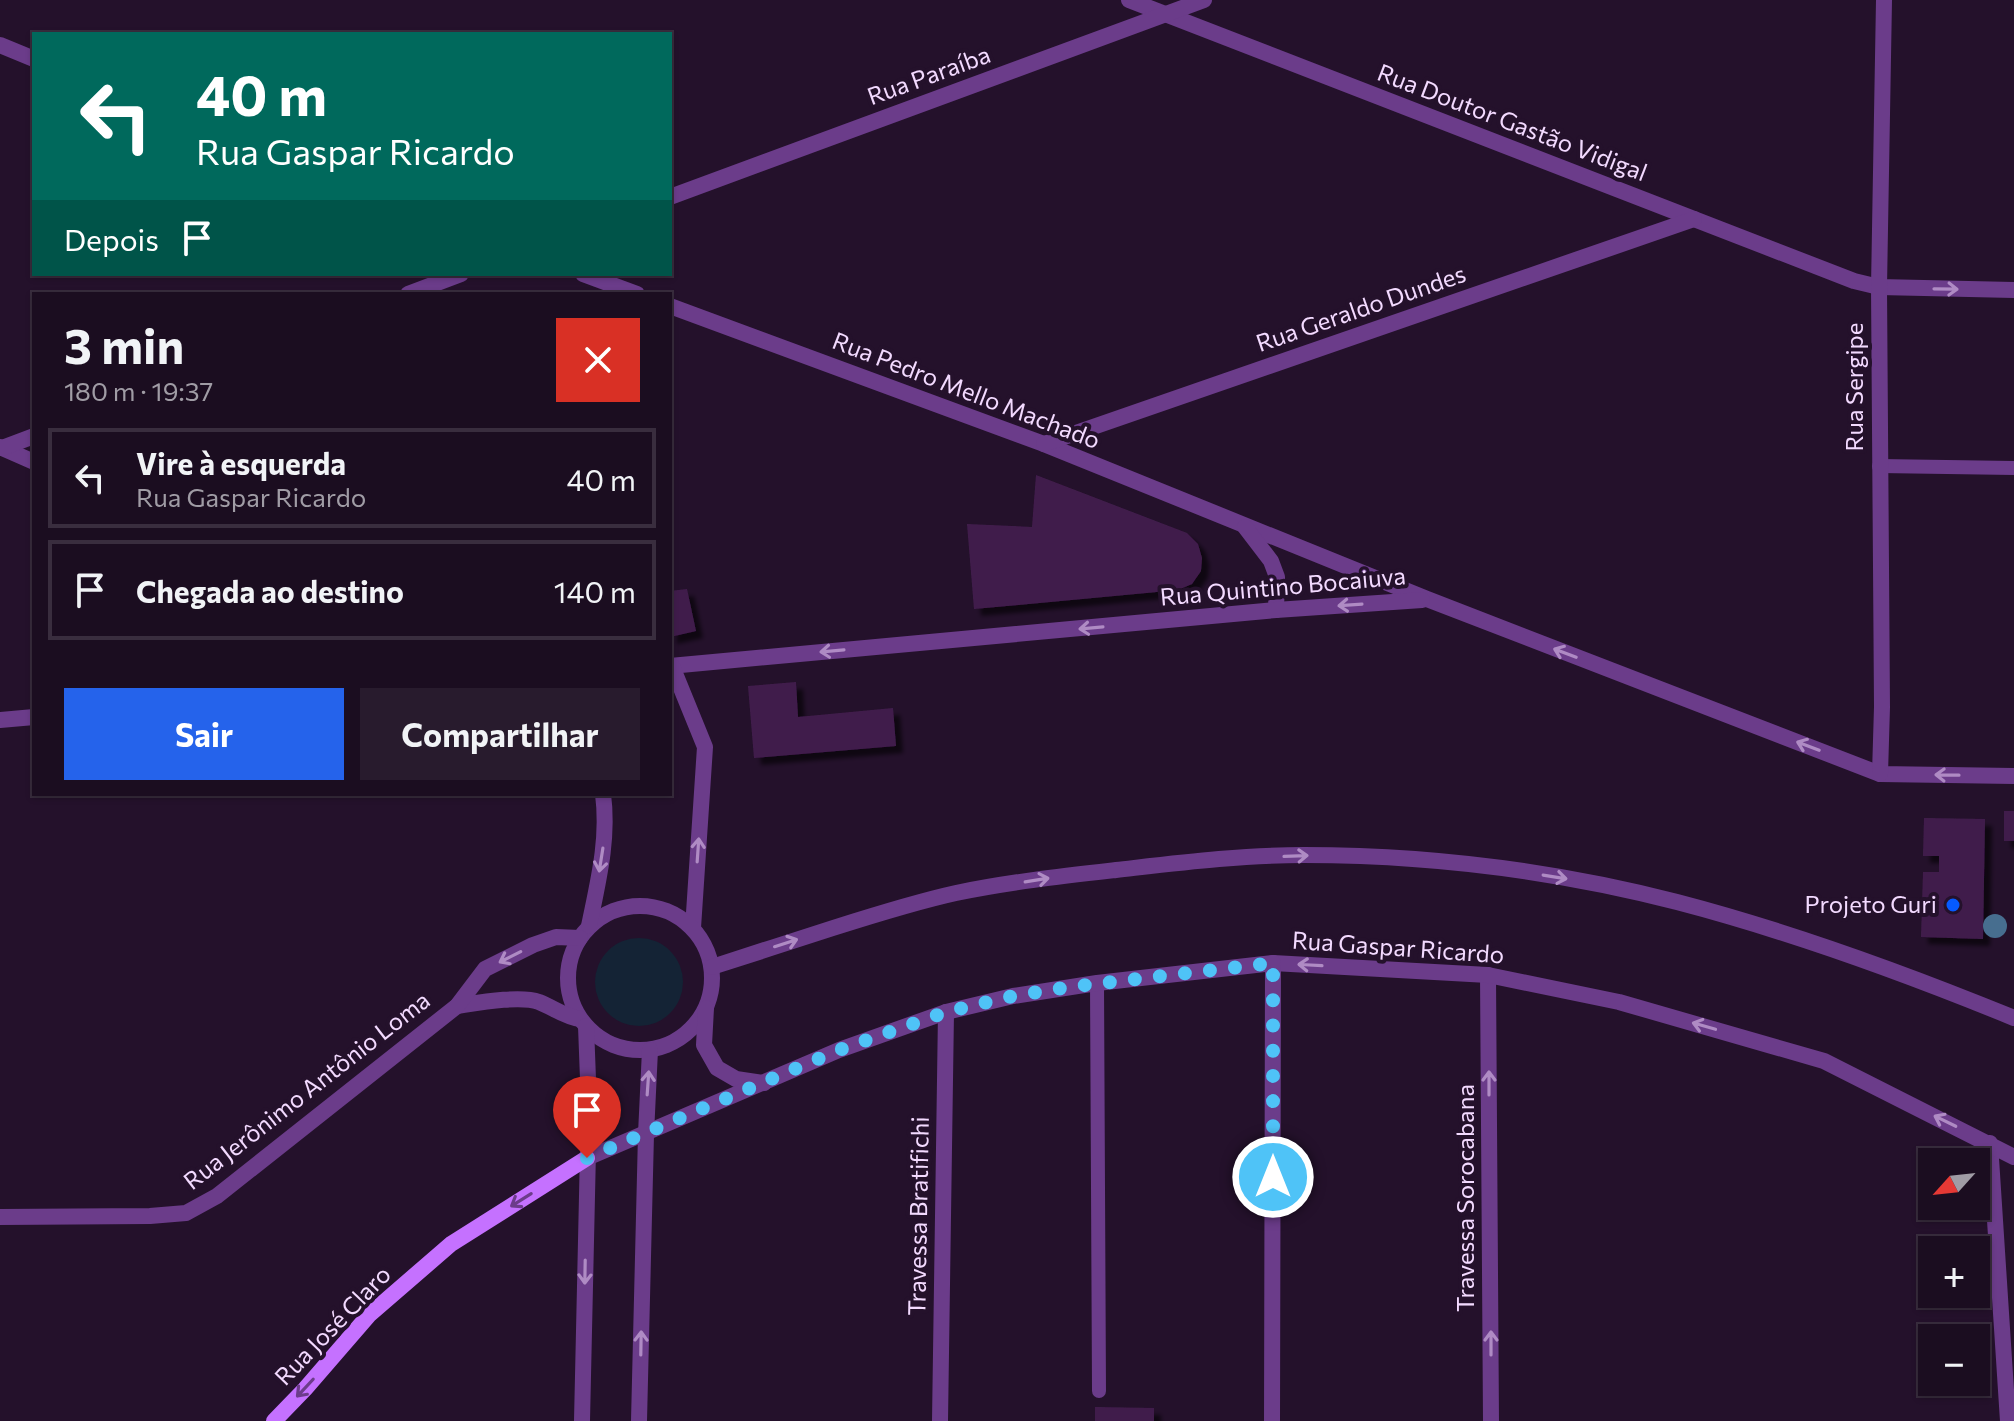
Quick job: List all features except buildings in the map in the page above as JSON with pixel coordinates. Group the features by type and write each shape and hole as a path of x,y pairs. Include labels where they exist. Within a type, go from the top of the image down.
{"street":[{"name":"Rua Doutor Gastão Vidigal","path":"1129,0 1854,281 1879,287 2014,290"},
{"name":"Rua Paraíba","path":"672,196 1204,0"},
{"name":"Rua Sergipe","path":"1880,774 1879,287 1884,0"},
{"path":"0,45 32,58"},
{"name":"Rua Geraldo Dundes","path":"1044,444 1694,219"},
{"path":"413,292 456,276"},
{"path":"588,276 632,292"},
{"name":"Rua Pedro Mello Machado","path":"672,307 1044,444 1427,599"},
{"path":"1,447 32,437"},
{"path":"1,447 32,461"},
{"path":"1244,526 1271,561 1277,577 1276,610"},
{"name":"Rua Quintino Bocaiuva","path":"672,667 1276,610 1427,599 1880,774 2014,776"},
{"path":"672,669 705,747 693,928"},
{"path":"0,720 32,717"},
{"path":"582,1421 589,1106 583,1022 569,993 569,964 585,932 603,856 606,817 603,796"},
{"path":"712,967 879,913 956,893 1197,861 1302,855 1385,858 1552,876 1677,902 1776,931 1948,991 2014,1018"},
{"path":"457,1006 495,1000 537,1001 583,1022 604,1041 626,1049 650,1050 673,1043 693,1028 706,1007 712,988 712,967 693,928 669,911 641,905 613,910 585,932"},
{"name":"Rua Jerônimo Antônio Loma","path":"0,1217 186,1213 217,1196 457,1006 485,969 533,945 585,932"},
{"path":"1272,1421 1273,963"},
{"name":"Rua Gaspar Ricardo","path":"587,1158 839,1050 946,1012 1013,996 1097,983 1273,963 1488,975 1619,1002 1824,1061 2014,1157"},
{"name":"Travessa Sorocabana","path":"1488,975 1491,1421"},
{"path":"706,1007 704,1045 717,1068 736,1079 765,1083"},
{"name":"Travessa Bratifichi","path":"940,1421 946,1012"},
{"path":"639,1421 650,1050"},
{"path":"1990,1143 2008,1421"},
{"name":"Rua José Claro","path":"274,1421 369,1315 451,1244 587,1158"}],"lane":[{"path":"1879,466 2014,468"},
{"path":"1097,983 1099,1391"}],"shaded area":[{"path":"639,938 656,942 670,951 679,965 683,982 679,999 670,1013 656,1022 639,1026 622,1022 608,1013 599,999 595,982 599,965 608,951 622,942"}],"place":[{"name":"Projeto Guri","path":"1953,905"}],"route":[{"path":"587,1158 839,1050 946,1012 1069,987 1273,963 1273,1177"}]}
